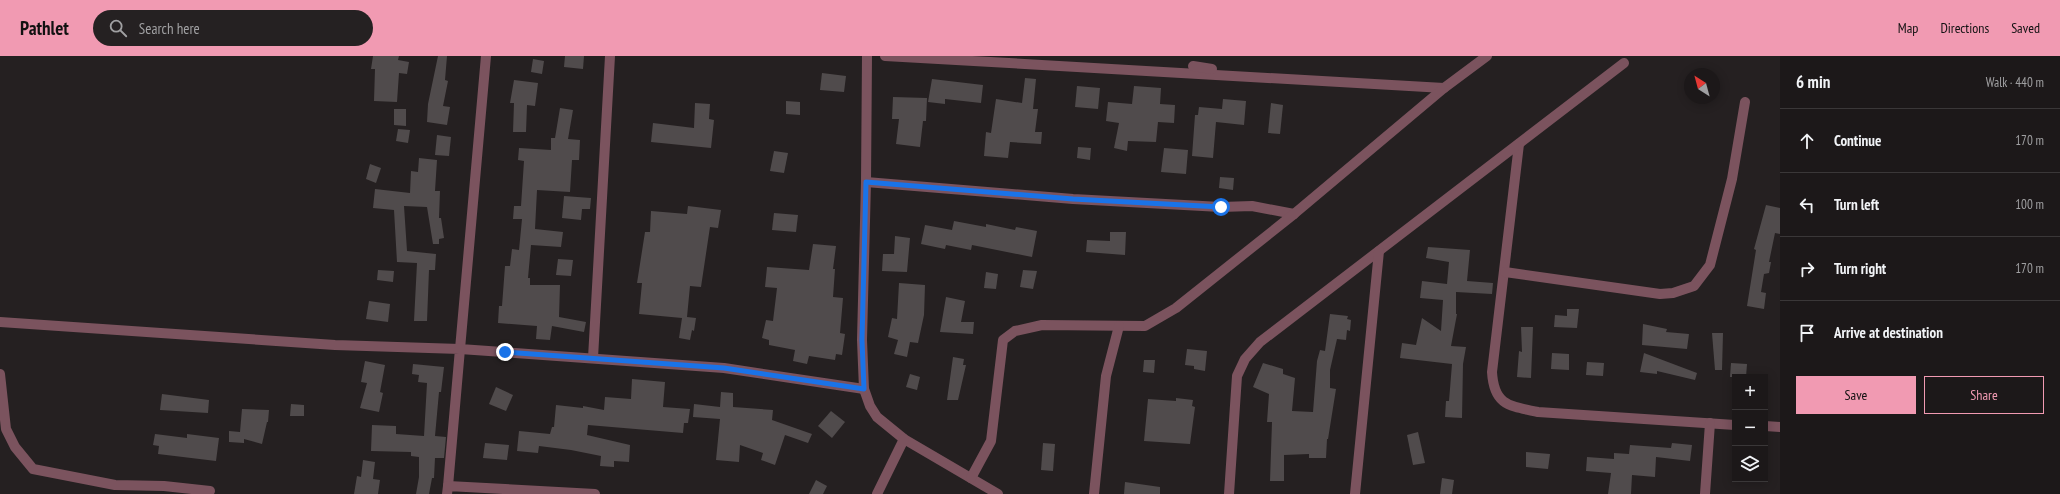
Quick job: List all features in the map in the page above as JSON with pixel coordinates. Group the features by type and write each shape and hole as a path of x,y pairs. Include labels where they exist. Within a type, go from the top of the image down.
{"street":[{"path":"486,56 448,490 595,494"},
{"path":"593,358 610,56"},
{"path":"867,56 866,182 862,340 864,389 870,406 877,417 904,439 998,494"},
{"path":"885,56 1444,88"},
{"path":"1193,66 1441,95 1483,56"},
{"path":"971,478 991,441 1002,340 1015,331 1042,325 1145,326 1176,308 1294,214 1444,88 1487,56"},
{"path":"1230,494 1237,376 1245,359 1260,342 1624,63"},
{"path":"1505,272 1660,294 1673,293 1694,286 1710,265 1719,233 1732,179 1745,102"},
{"path":"1519,144 1492,372 1493,384 1502,402 1510,406 1538,412 1732,425"},
{"path":"866,182 1073,199 1221,207 1252,206 1294,214"},
{"path":"1356,494 1380,251"},
{"path":"0,322 335,345 460,349 724,368 864,389"},
{"path":"1094,494 1106,376 1119,326"},
{"path":"0,374 6,429 15,447 33,469 115,489 164,486 210,490"},
{"path":"1705,494 1710,423"},
{"path":"1768,426 1780,427"},
{"path":"877,494 904,439"}],"building":[{"path":"373,56 399,56 398,60 409,62 407,74 399,73 397,102 374,101 375,69 371,69"},
{"path":"438,56 447,56 445,80 448,81 443,106 450,107 447,125 427,122 428,104"},
{"path":"565,56 584,56 583,69 564,67"},
{"path":"533,59 544,61 542,74 531,72"},
{"path":"822,73 846,76 844,92 820,90"},
{"path":"1025,78 1036,79 1033,109 1038,109 1035,132 1042,132 1041,144 1010,142 1008,158 984,156 986,132 991,133 996,99 1022,103"},
{"path":"932,79 983,85 981,103 945,99 945,104 928,102"},
{"path":"514,80 538,83 535,106 527,105 526,132 513,132 514,103 510,103"},
{"path":"1077,86 1100,88 1098,109 1075,107"},
{"path":"1134,86 1161,88 1160,104 1175,105 1174,123 1158,122 1156,142 1128,141 1127,151 1114,148 1119,123 1106,121 1108,102 1132,104"},
{"path":"893,97 927,98 926,121 923,121 920,147 896,144 899,119 892,119"},
{"path":"1223,99 1246,101 1244,125 1216,122 1213,158 1192,156 1195,115 1198,115 1199,107 1222,109"},
{"path":"786,101 800,102 800,115 786,114"},
{"path":"695,103 710,104 709,119 714,120 711,148 651,142 653,123 694,128"},
{"path":"1271,103 1283,105 1280,134 1268,133"},
{"path":"560,108 573,110 568,139 580,140 579,160 572,160 570,192 537,190 535,229 563,232 561,247 531,245 528,278 530,278 530,285 560,285 559,317 586,322 584,332 552,326 550,340 536,339 537,326 498,323 499,306 502,306 505,266 510,266 512,249 519,250 522,219 513,219 514,206 521,206 524,161 518,160 519,148 551,150 551,138 555,138"},
{"path":"394,109 406,109 406,126 394,125"},
{"path":"398,129 410,130 408,143 396,141"},
{"path":"437,135 451,137 449,156 435,155"},
{"path":"1078,147 1091,148 1090,160 1077,158"},
{"path":"1164,148 1188,150 1186,174 1161,172"},
{"path":"774,151 788,153 784,173 770,171"},
{"path":"419,158 437,160 435,191 440,191 439,218 441,218 444,238 439,239 439,244 433,244 427,207 404,206 407,251 436,254 435,270 429,270 427,321 414,321 417,263 397,262 394,210 373,208 375,189 410,193 411,171 418,172"},
{"path":"370,164 381,168 376,183 366,179"},
{"path":"1220,177 1234,178 1233,190 1219,188"},
{"path":"564,196 591,198 590,209 582,209 581,220 562,218"},
{"path":"1766,205 1780,208 1780,234 1775,233 1769,262 1771,262 1769,273 1764,274 1761,292 1766,293 1764,309 1747,306 1756,250 1754,249"},
{"path":"688,206 721,210 718,228 710,227 701,287 690,286 687,317 696,318 694,331 692,330 690,340 679,338 682,318 639,314 642,283 637,283 645,232 650,232 651,211 687,214"},
{"path":"774,213 798,215 796,232 772,230"},
{"path":"954,221 986,227 986,224 1015,230 1016,227 1037,231 1032,257 972,245 971,250 946,245 945,249 921,244 925,225 952,230"},
{"path":"1110,232 1126,232 1125,255 1086,252 1087,240 1110,241"},
{"path":"895,236 910,238 907,272 882,271 883,254 894,254"},
{"path":"813,244 836,246 833,269 835,269 833,297 843,298 840,333 845,334 842,355 836,354 835,360 809,356 807,364 793,361 795,350 769,345 769,340 762,338 766,320 773,321 777,288 765,287 767,267 809,270"},
{"path":"1428,247 1470,250 1467,281 1493,283 1492,294 1456,292 1457,314 1451,346 1466,347 1463,364 1462,418 1445,417 1446,401 1449,401 1452,364 1400,358 1402,343 1416,345 1422,318 1441,331 1443,300 1420,298 1422,281 1447,284 1449,262 1426,258"},
{"path":"558,259 573,260 571,276 556,275"},
{"path":"378,270 394,271 393,282 377,280"},
{"path":"1023,270 1037,271 1033,289 1020,287"},
{"path":"986,272 998,274 996,289 984,288"},
{"path":"899,283 925,285 924,315 918,343 910,342 907,357 894,354 898,340 888,337 892,318 897,319"},
{"path":"946,297 965,301 961,322 974,322 973,334 940,332"},
{"path":"369,301 390,304 388,322 366,319"},
{"path":"1567,309 1579,309 1577,328 1554,327 1555,315 1567,316"},
{"path":"1330,314 1348,316 1347,319 1351,320 1350,331 1347,330 1346,340 1337,339 1330,370 1330,388 1336,389 1327,439 1326,458 1309,458 1309,454 1284,455 1284,481 1270,481 1272,422 1267,422 1269,394 1253,387 1263,363 1283,369 1283,374 1295,378 1292,411 1313,412 1317,361 1320,350 1325,351"},
{"path":"1643,324 1667,329 1666,332 1689,334 1687,349 1642,345"},
{"path":"1521,327 1533,327 1531,378 1517,377 1519,351 1522,352"},
{"path":"1712,333 1723,333 1722,370 1715,370"},
{"path":"1187,349 1207,351 1205,371 1194,369 1194,366 1185,365"},
{"path":"1552,353 1569,354 1569,370 1551,369"},
{"path":"1644,353 1697,373 1695,380 1657,371 1657,374 1640,372"},
{"path":"953,357 964,359 963,365 966,365 958,400 947,400"},
{"path":"1144,360 1155,360 1154,373 1143,372"},
{"path":"365,361 385,365 380,392 383,393 379,412 360,408 367,383 361,382"},
{"path":"1587,362 1604,363 1603,376 1586,375"},
{"path":"1731,363 1747,364 1746,374 1732,374 1732,377 1730,377"},
{"path":"413,364 444,367 441,392 439,392 435,436 446,437 444,458 435,458 434,478 432,478 429,494 416,494 419,477 419,457 411,456 411,452 371,451 372,425 396,426 396,434 424,436 427,383 418,382 419,375 412,374"},
{"path":"910,374 920,377 917,390 906,387"},
{"path":"632,379 665,382 663,407 690,409 688,423 684,423 683,433 588,425 587,435 630,445 629,462 614,461 614,467 600,466 601,456 571,450 539,446 538,453 517,451 519,431 550,434 552,427 554,427 556,405 583,408 583,406 604,410 605,397 631,399"},
{"path":"496,387 513,395 506,411 489,404"},
{"path":"721,392 733,393 733,407 773,410 772,420 812,434 808,443 785,435 775,465 761,460 763,453 740,445 739,462 716,460 720,419 693,417 694,404 720,407"},
{"path":"162,394 209,400 208,413 160,410"},
{"path":"1176,398 1193,400 1192,406 1195,407 1190,444 1144,441 1148,399 1176,401"},
{"path":"291,404 304,405 304,416 290,416"},
{"path":"242,409 269,410 268,422 262,444 244,439 244,443 229,442 229,431 240,432"},
{"path":"831,411 845,422 832,438 818,426"},
{"path":"1418,432 1425,463 1413,465 1407,435"},
{"path":"155,434 187,438 187,434 219,438 216,461 158,454 159,446 153,445"},
{"path":"485,443 509,445 507,460 483,458"},
{"path":"1043,443 1055,444 1053,471 1041,470"},
{"path":"1672,443 1692,445 1690,461 1656,457 1655,477 1632,475 1631,494 1608,494 1611,473 1586,471 1587,457 1614,459 1614,453 1629,454 1630,445 1671,448"},
{"path":"1526,452 1550,454 1548,469 1526,467"},
{"path":"363,460 375,462 373,479 380,480 378,494 354,494 357,476 361,477"},
{"path":"1442,478 1454,480 1452,494 1440,494"},
{"path":"816,480 827,486 823,494 809,494"},
{"path":"1125,482 1160,487 1160,494 1124,494"}],"route":[{"path":"505,352 724,368 816,380 864,389 862,340 866,182 1073,199 1221,207"}]}
